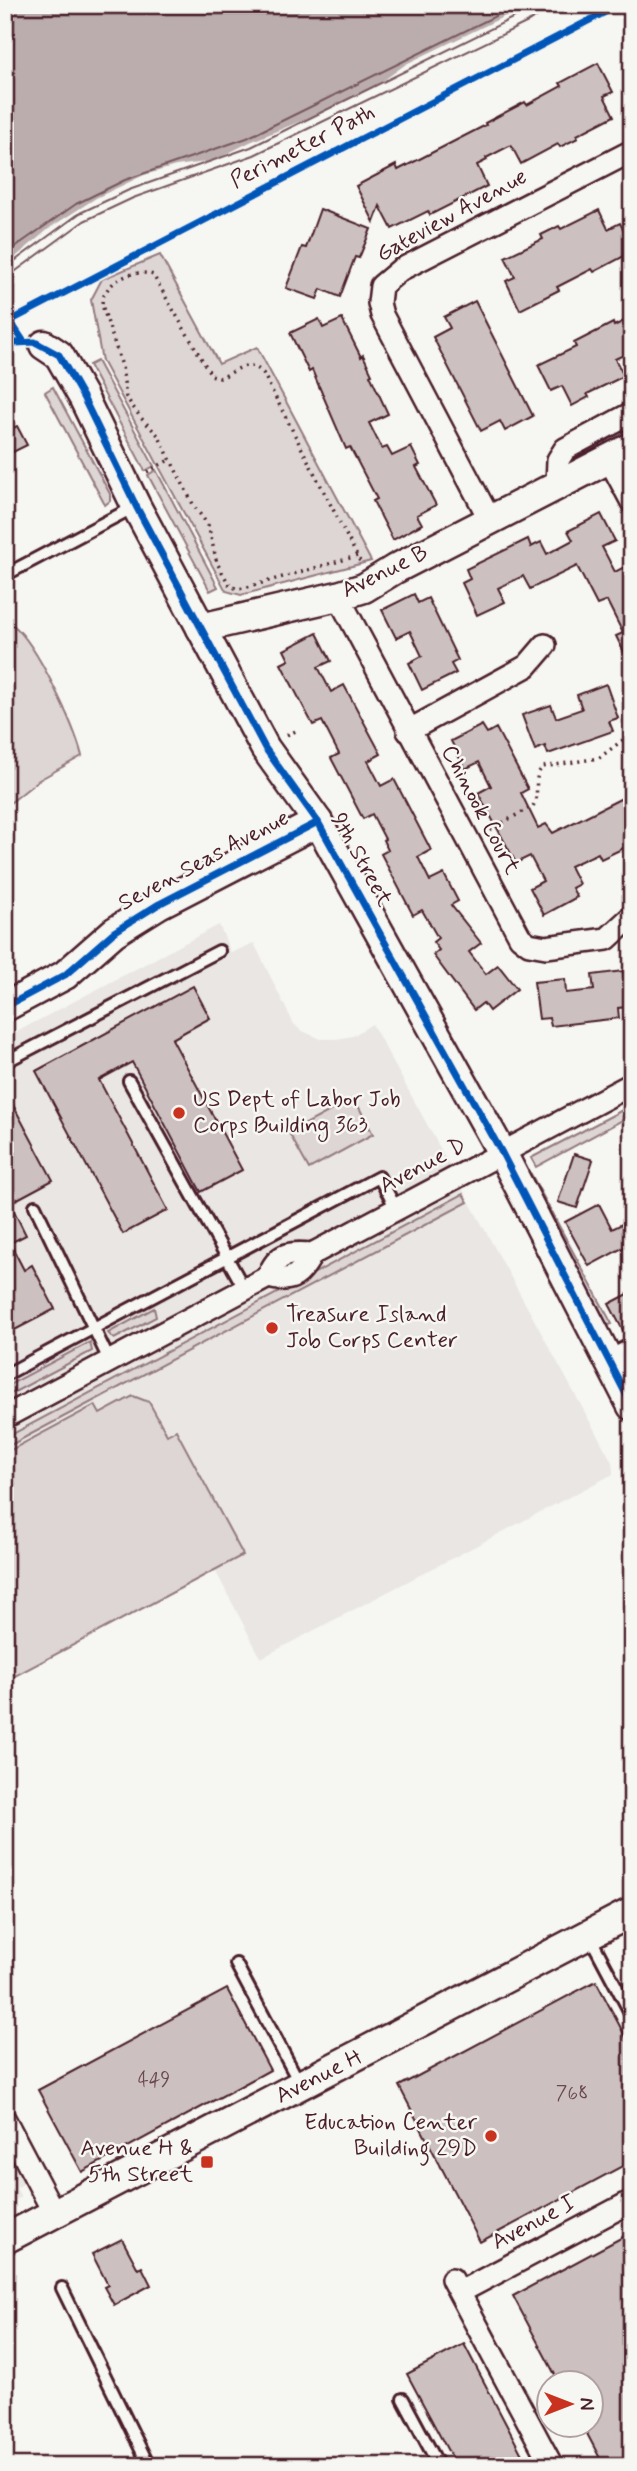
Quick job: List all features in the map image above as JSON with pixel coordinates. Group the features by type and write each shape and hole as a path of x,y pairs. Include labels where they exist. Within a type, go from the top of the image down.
{"street":[{"name":"Gateview Avenue","path":"489,520 382,315 379,303 381,286 400,270 632,150"},
{"name":"9th Street","path":"34,343 59,355 83,397 136,506 265,748 318,822 502,1153 632,1406"},
{"path":"557,485 558,460 565,449 632,413"},
{"name":"Avenue B","path":"201,628 364,588 395,569 620,453"},
{"path":"620,453 632,502"},
{"name":"Chinook Court","path":"338,596 514,930 529,944 547,947 607,939 632,916"},
{"path":"408,731 527,666 545,645"},
{"name":"Seven Seas Avenue","path":"5,1007 65,975 114,932 159,904 318,822"},
{"name":"Avenue D","path":"5,1417 268,1278 282,1281 302,1272 312,1254 632,1084"},
{"name":"Avenue H","path":"5,2239 632,1912"},
{"path":"5,2120 54,2213"},
{"name":"Avenue I","path":"552,2466 456,2286 632,2201"}],"lane":[{"path":"5,575 136,506"},
{"path":"5,1062 219,951"},
{"path":"129,1081 245,1290"},
{"path":"5,1375 379,1177 397,1210"},
{"path":"35,1206 110,1362"},
{"path":"606,1358 632,1344"},
{"path":"589,1935 632,2015"},
{"path":"236,1964 302,2086"},
{"path":"62,2288 149,2466"},
{"path":"403,2399 439,2466"}],"path":[{"path":"357,556 244,588 230,586 217,564 208,525 194,506 158,435 126,397 124,375 102,305 107,288 138,272 148,273 156,278 211,375 224,377 241,366 249,365 263,373 363,566"},
{"path":"8,322 34,343"},
{"path":"5,349 34,343"},
{"path":"147,472 170,459"},
{"path":"288,735 298,730"},
{"path":"467,842 533,806 537,799 537,776 543,767 600,758 632,733"}],"shaded area":[{"path":"160,255 219,364 257,347 371,561 241,595 226,591 102,361 91,300 102,279"},
{"path":"97,361 154,466 145,471 89,365"},
{"path":"53,387 110,494 110,501 105,505 45,392"},
{"path":"156,470 218,587 210,591 148,475"},
{"path":"13,625 33,649 54,686 82,756 39,780 5,807 5,628"},
{"name":"Treasure Island Job Corps Center","path":"219,925 231,953 254,943 293,1023 300,1030 321,1039 337,1039 353,1036 372,1024 612,1462 613,1474 261,1658 215,1570 5,1681 5,1038"},
{"path":"354,1098 373,1134 309,1169 289,1133"},
{"path":"632,1105 632,1115 536,1167 531,1158"},
{"path":"531,1174 612,1324 604,1327 526,1177"},
{"path":"463,1194 468,1202 5,1448 5,1438"},
{"path":"154,1308 156,1317 114,1339 108,1333"},
{"path":"90,1342 92,1351 5,1397 5,1387"},
{"path":"133,1396 149,1402 167,1435 176,1430 243,1555 15,1676 5,1657 5,1453 95,1405 100,1414"},
{"path":"5,2145 25,2183 16,2188 21,2197 5,2206"}],"water":[{"path":"5,5 570,5 87,227 5,287"}],"pier":[{"path":"528,5 574,5 535,30 258,165 137,207 88,230 5,291 5,266 51,227 96,198 144,175 176,166 213,161 250,142 325,111 373,88 406,64"}],"building":[{"path":"598,63 613,92 604,96 614,116 577,135 578,138 560,147 558,144 521,164 511,145 486,158 487,160 477,165 487,186 430,215 428,211 392,229 380,206 374,222 356,186 396,165 398,170 525,102 527,105 562,86 560,83"},
{"path":"320,209 371,229 359,258 355,257 340,297 321,289 317,299 286,288 302,247 306,248"},
{"path":"599,210 608,229 620,223 632,252 557,287 559,290 520,310 506,281 515,277 505,257 543,239 541,235 559,226 561,229"},
{"path":"475,301 533,416 505,431 500,421 481,431 433,337 450,328 444,317"},
{"path":"632,317 632,351 615,359 624,376 587,394 589,397 572,406 562,386 551,391 538,365 576,347 574,343 613,323 614,326"},
{"path":"319,319 323,328 342,319 361,357 363,355 388,414 369,423 382,449 387,447 392,456 411,447 420,465 416,467 436,505 417,515 422,524 393,540 373,501 377,499 350,447 346,449 312,370 309,372 290,333"},
{"path":"17,426 27,445 5,456 5,432"},
{"path":"601,514 615,541 602,547 615,572 632,563 632,669 616,636 623,633 607,601 597,605 577,566 530,589 523,576 498,588 505,602 477,615 462,583 470,579 466,569 528,539 531,547 541,542 547,554 573,540 568,531"},
{"path":"414,594 418,603 428,598 458,660 451,664 456,673 422,690 409,663 422,656 410,631 396,638 382,610"},
{"path":"317,633 331,661 318,667 331,692 344,685 381,754 368,761 381,786 394,779 431,850 418,857 430,881 444,874 458,901 451,905 481,943 469,952 486,974 498,965 517,989 489,1011 483,1003 474,1010 433,955 439,950 433,942 438,938 422,910 413,915 381,854 388,850 372,814 363,819 331,758 339,754 322,721 313,725 281,664 289,660 284,650"},
{"path":"606,684 618,718 609,721 613,731 548,754 545,746 535,750 522,715 551,705 556,718 582,709 577,695"},
{"path":"482,725 487,733 496,728 528,789 521,793 538,828 546,824 553,833 632,793 632,844 601,859 598,853 570,866 579,884 572,888 577,897 544,915 530,888 543,881 530,856 516,863 478,793 491,786 479,762 465,769 451,741"},
{"path":"623,971 627,1007 618,1008 619,1018 551,1026 549,1018 539,1019 534,982 565,979 566,993 594,990 592,975"},
{"path":"193,986 210,1018 172,1039 242,1170 201,1192 132,1062 99,1080 168,1210 123,1234 36,1071"},
{"path":"5,1090 53,1180 10,1203 26,1235 10,1243 24,1270 32,1265 55,1309 5,1335"},
{"path":"574,1154 593,1160 577,1208 558,1202"},
{"path":"599,1204 612,1229 632,1219 632,1243 589,1266 565,1222"},
{"path":"632,1292 632,1336 627,1338 609,1304"},
{"path":"596,1981 632,2049 632,2161 480,2242 399,2086"},
{"path":"227,1989 270,2070 82,2172 38,2090"},
{"path":"632,2232 632,2466 604,2466 590,2440 606,2440 606,2370 553,2370 513,2296"},
{"path":"122,2239 138,2269 142,2267 151,2285 114,2305 104,2287 108,2285 92,2254"},
{"path":"464,2344 528,2466 456,2466 407,2374"}],"cycle path":[{"name":"Perimeter Path","path":"24,342 10,321 619,5"},
{"path":"5,349 15,343 35,342 59,355 265,748 318,822 502,1153 632,1406"},
{"path":"5,1007 65,975 114,932 159,904 318,822"}],"place":[{"name":"US Dept of Labor Job Corps Building 363","path":"179,1113"},
{"name":"Treasure Island Job Corps Center","path":"272,1328"},
{"name":"Education Center Building 29D","path":"491,2136"},
{"name":"Avenue H & 5th Street","path":"207,2162"}]}
